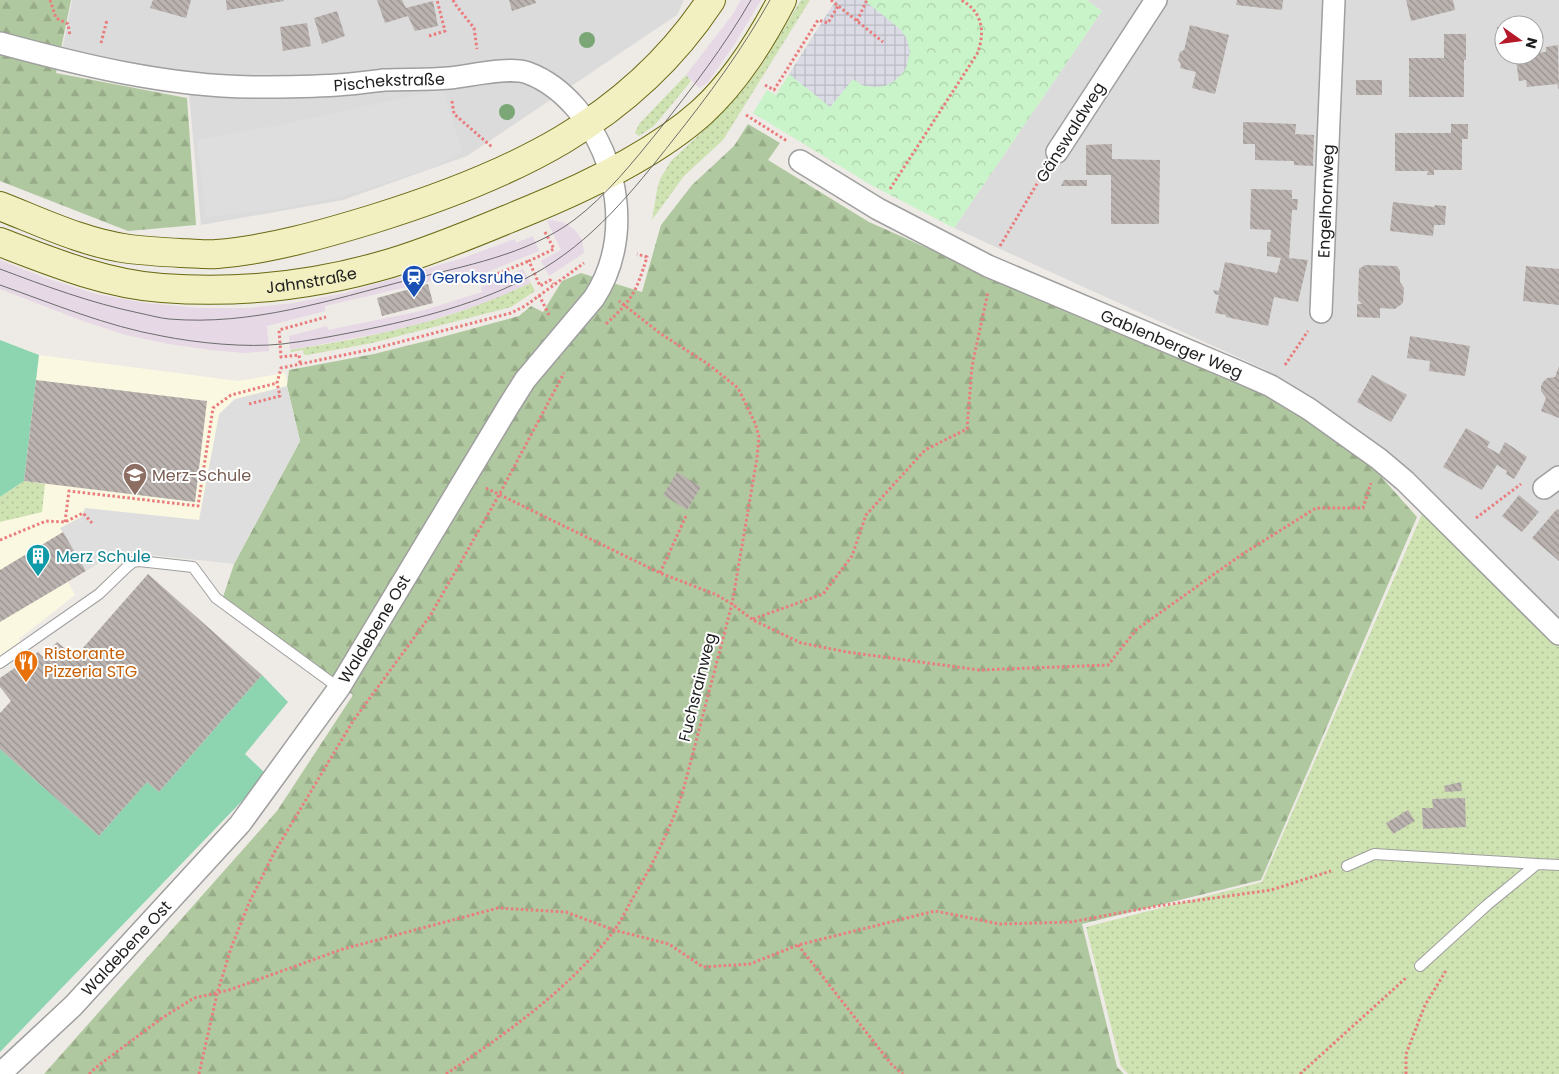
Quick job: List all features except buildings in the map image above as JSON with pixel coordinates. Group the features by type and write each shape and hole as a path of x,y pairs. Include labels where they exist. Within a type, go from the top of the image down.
{"main road":[{"path":"0,206 63,231 128,249 216,254 281,244 354,225 430,201 506,171 589,123 649,76 675,47 711,0"},
{"path":"611,173 683,128 715,100 743,65 782,0"},
{"name":"Jahnstraße","path":"0,242 51,261 113,280 159,288 242,290 335,277 391,262 503,222 564,196 611,173"}],"street":[{"name":"Gänswaldweg","path":"1057,152 1156,0"},
{"name":"Engelhornweg","path":"1321,312 1334,0"},
{"name":"Pischekstraße","path":"0,43 103,68 191,83 251,87 336,86 385,80 448,78 509,71 526,72 546,81 570,101 589,123"},
{"name":"Waldebene Ost","path":"0,1074 73,1006 240,824 339,688 512,400 526,380 602,287 614,251 617,208 611,173 602,148 589,123"},
{"name":"Gablenberger Weg","path":"800,161 878,209 991,267 1237,370 1270,386 1309,409 1379,459 1405,481 1559,634"}],"lane":[{"path":"0,663 99,594 128,566 133,562 139,561 193,567 216,598 339,688"},
{"path":"1347,866 1374,854 1559,865"},
{"path":"1420,966 1487,905 1538,864"}],"path":[{"path":"50,0 56,18 68,24"},
{"path":"428,36 445,31 437,0"},
{"path":"453,0 454,4 474,28"},
{"path":"831,0 883,42"},
{"path":"857,21 867,0"},
{"path":"878,209 981,45 982,32 975,10 960,0"},
{"path":"765,85 774,90 818,20 828,23 838,6"},
{"path":"448,78 454,114 497,150 506,171"},
{"path":"746,115 787,140 791,155 800,161"},
{"name":"Gänswaldweg","path":"753,620 823,594 852,556 866,515 925,450 967,429 972,366 991,267 1057,152"},
{"path":"605,326 626,306 635,292 647,257"},
{"path":"479,281 529,262"},
{"path":"249,404 280,396 277,383 281,368 300,362 373,349 512,313 525,306 553,284"},
{"name":"Fuchsrainweg","path":"446,1074 501,1036 542,1004 586,962 614,930 644,881 675,815 683,791 732,604 757,458 759,437 755,423 738,388 726,377 661,334 602,287"},
{"path":"1270,386 1321,312"},
{"path":"300,362 299,355 281,357 279,330 326,317"},
{"path":"199,1074 217,994 231,948 249,903 274,853 353,721 430,616 499,495 562,379 565,369"},
{"path":"65,522 70,491 198,506 213,408 231,395 277,383"},
{"path":"499,495 660,573 717,595 753,620 800,643 847,652 979,670 1108,665 1136,630 1241,555 1316,508 1363,508 1379,459"},
{"path":"1458,535 1482,513 1526,481 1551,483"},
{"path":"0,540 46,521 65,522 83,512 92,523"},
{"path":"660,573 686,516"},
{"path":"89,1074 99,1064 154,1024 194,998 217,994 343,949 498,908 566,912 614,930 669,944 703,967 750,964 798,945 935,911 1000,924 1071,922 1157,906 1270,890 1347,866"},
{"path":"798,945 892,1065 904,1074"},
{"path":"1406,1074 1406,1054 1425,1005 1451,963"},
{"path":"1300,1074 1420,966"}],"shaded area":[{"path":"72,0 684,0 677,15 467,156 343,200 201,225 189,94 58,71"},
{"path":"741,0 761,0 734,45 708,82 699,88 686,75 733,14"},
{"path":"836,0 864,0 900,29 907,39 910,52 906,68 893,82 885,86 874,87 862,85 853,79 830,107 789,74"},
{"path":"1087,0 1559,0 1559,620 1407,468 1264,369 954,228 1102,11"},
{"path":"443,89 462,152 434,167 343,196 270,210 206,217 197,140 285,124"},
{"path":"552,220 565,223 574,229 582,240 584,253 549,276 541,261 561,250 547,221"},
{"path":"533,236 539,251 477,276 475,271 325,306 325,311 267,326 269,351 245,353 211,350 126,335 83,321 0,289 0,260 45,278 96,294 146,303 198,308 247,308 293,303 345,293 463,258 515,239 516,243"},
{"path":"523,269 531,283 487,303 423,323 386,332 290,350 289,336 327,326 328,330 421,311 482,292 481,287"},
{"name":"Merz-Schule","path":"0,340 39,355 238,381 285,373 300,441 234,564 120,552 68,582 75,595 19,639 23,648 0,663"},
{"path":"287,386 300,441 234,564 120,552 86,571 60,528 81,517 85,508 199,520 219,414 235,399"}],"green space":[{"path":"0,0 71,0 56,73 187,98 196,225 128,231 0,181"},
{"path":"801,0 810,0 723,140 684,176 652,220 660,179 671,161 716,119 742,91 763,63"},
{"path":"836,0 1087,0 1102,11 954,228 871,185 753,113 767,90 776,95"},
{"path":"686,75 691,81 654,126 639,136 635,133 639,124"},
{"path":"748,124 780,143 768,160 869,222 1116,332 1269,395 1361,454 1417,517 1261,880 1082,924 1117,1067 1124,1074 44,1074 277,811 353,695 223,597 234,564 300,441 287,386 289,370 374,354 442,337 519,316 531,306 543,312 562,281 581,273 642,292 661,225 692,185 734,146"},
{"path":"531,283 535,291 511,307 372,343 307,355 304,355 303,350 291,352 290,350 422,323 450,315"},
{"path":"0,340 39,355 24,481 0,497"},
{"path":"24,481 45,484 42,512 0,522 0,497"},
{"path":"1425,507 1559,647 1559,1074 1128,1074 1121,1066 1086,927 1262,882"},
{"path":"262,675 288,702 245,754 267,775 0,1052 0,749 99,836 147,782 159,792"}],"tram line":[{"path":"0,269 68,294 165,319 230,319 290,310 320,303 473,264 516,251 556,232 574,220 609,189 695,83 719,51 751,0"},
{"path":"0,285 80,314 141,332 191,341 238,345 282,344 331,337 404,321 471,302 514,284 555,261 575,247 610,214 643,178 699,107 736,55 770,0"}],"place":[{"name":"Geroksruhe","path":"414,298"},
{"name":"Merz-Schule","path":"135,496"},
{"name":"Merz Schule","path":"38,577"},
{"name":"Ristorante Pizzeria STG","path":"26,683"}]}
